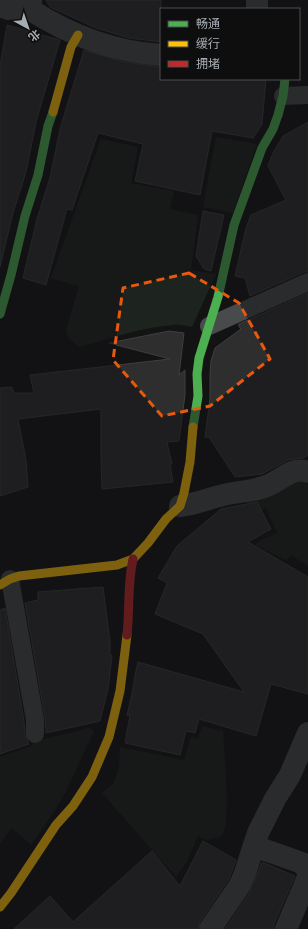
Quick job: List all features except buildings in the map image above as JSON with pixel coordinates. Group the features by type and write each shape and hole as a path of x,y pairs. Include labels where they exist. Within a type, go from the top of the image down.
{"street":[{"path":"0,6 8,10 22,12 30,4 60,27 78,35 119,48 160,55"},
{"path":"0,314 25,216 38,175 48,126 67,61 78,35"},
{"path":"5,582 20,576 117,565 133,559 148,543 166,519 180,506 190,462 194,418 198,396 197,374 199,358 218,297 234,225 262,148 273,129 284,88"},
{"path":"180,506 190,505 229,494 259,489 270,485 285,475 307,469"},
{"path":"0,907 11,894 56,825 72,806 92,777 110,737 120,691 126,649 129,618 129,582 133,559"},
{"path":"210,929 240,885 246,873 258,832 275,799 290,775 308,733"},
{"path":"254,846 302,863 308,872"},
{"path":"286,929 308,877"}],"lane":[{"path":"284,88 308,95"},
{"path":"209,326 308,282"},
{"path":"5,582 35,720 35,734"}],"highlighted area":[{"path":"189,273 239,303 270,359 210,406 162,416 113,360 123,288"}],"shaded area":[{"path":"216,137 257,144 233,213 203,207"},
{"path":"101,139 138,147 131,183 174,191 170,209 198,215 191,270 216,274 192,327 176,325 150,328 79,347 69,338 66,331 79,286 51,278"},
{"path":"301,480 308,485 308,566 291,555 286,560 255,545 261,540 277,533 266,508 252,515 242,494"},
{"path":"202,726 223,731 227,802 225,828 222,835 219,837 207,840 198,836 187,861 176,877 102,793 114,783 119,767 120,747 184,760 191,737 198,739"},
{"path":"89,728 94,731 66,791 31,845 12,828 0,843 0,757 31,746 40,740"}],"traffic: fast":[{"path":"193,427 198,396 197,374 199,358 218,297 234,225 262,148 273,129 278,115 283,96 285,80"},
{"path":"0,314 25,216 38,175 48,126 53,112"}],"traffic: slow":[{"path":"53,112 71,47 78,35"},
{"path":"0,585 19,576 117,565 133,559 148,543 166,519 180,506 190,462 193,427"},
{"path":"0,907 56,825 73,806 92,777 109,737 120,691 127,635"}],"traffic: jam":[{"path":"127,635 130,578 133,559"}]}
